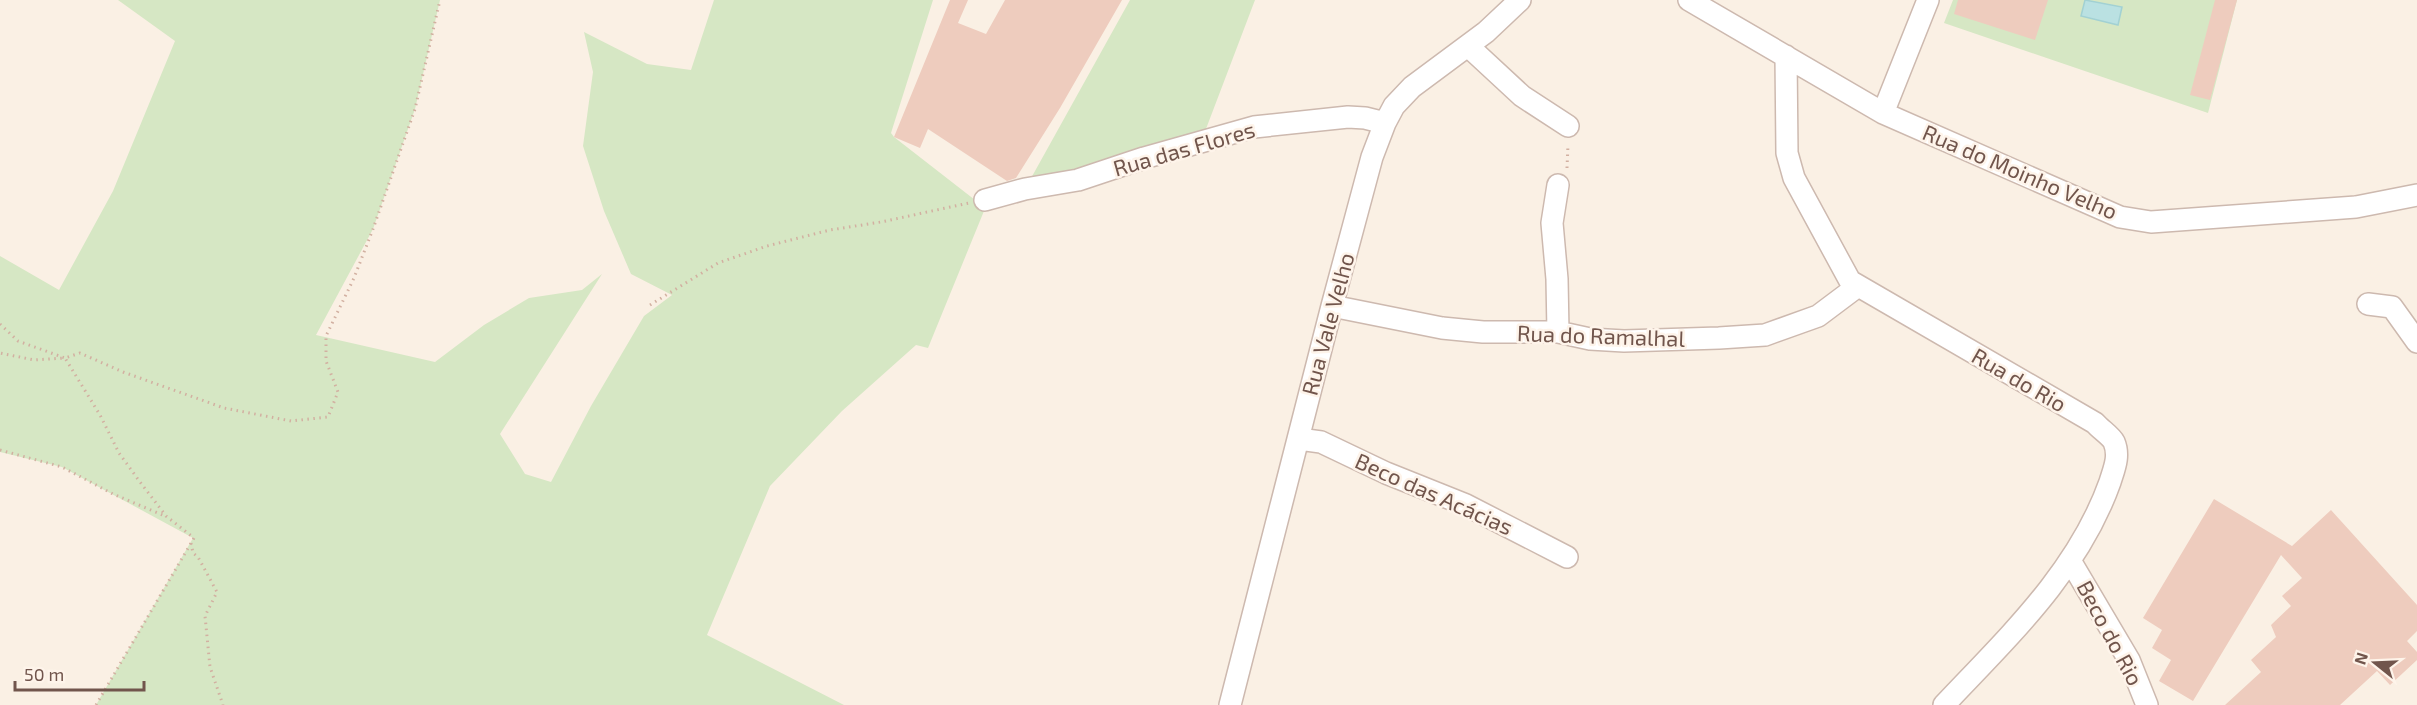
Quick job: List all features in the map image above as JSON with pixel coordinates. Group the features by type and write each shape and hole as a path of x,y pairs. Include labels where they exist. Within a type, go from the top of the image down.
{"street":[{"name":"Rua Vale Velho","path":"1230,705 1332,306 1372,157 1384,123 1394,106 1412,87 1468,46 1520,0"},
{"name":"Rua do Moinho Velho","path":"1689,0 1883,112 2120,217 2151,222 2356,207 2417,195"},
{"path":"1883,112 1928,0"},
{"path":"1468,46 1522,96 1568,126"},
{"name":"Rua do Rio","path":"1786,56 1787,153 1794,178 1850,281 2095,423 2114,441 2117,461 2103,502 2071,562 2030,614 1944,705"},
{"name":"Rua das Flores","path":"985,200 1025,189 1078,180 1144,158 1254,127 1348,117 1365,118 1384,123"},
{"path":"1558,185 1552,223 1557,279 1558,332"},
{"name":"Rua do Ramalhal","path":"1332,306 1442,328 1483,332 1558,332 1590,339 1623,341 1719,338 1765,335 1818,316 1858,286"},
{"path":"2368,304 2392,307 2417,342"},
{"name":"Beco das Acácias","path":"1299,439 1321,442 1386,473 1466,505 1568,556"},
{"name":"Beco do Rio","path":"2071,562 2129,660 2147,705"}],"path":[{"path":"0,353 33,360 64,358 80,353 123,372 224,408 291,421 328,417 338,392 326,361 326,336 354,278 415,109 440,0"},
{"path":"1558,185 1568,172 1568,126"},
{"path":"650,305 718,263 767,246 830,230 881,222 985,200"},
{"path":"0,324 18,342 64,358 100,415 119,453 166,516 194,538 96,705"},
{"path":"0,450 62,467 113,494 166,516"},
{"path":"191,542 193,553 198,557 217,592 205,616 210,668 223,705"}],"green space":[{"path":"118,0 440,0 415,109 373,229 316,335 435,362 484,325 529,298 582,290 602,274 500,434 525,474 551,482 591,406 644,316 672,295 631,274 604,211 583,146 593,72 584,32 647,64 691,70 714,0 933,0 891,133 975,200 984,211 928,348 916,345 842,411 770,486 707,635 844,705 96,705 193,538 62,467 0,452 0,256 59,290 113,191 175,41"},
{"path":"1130,0 1255,0 1201,142 1025,189"},
{"path":"1953,0 2237,0 2208,113 1944,23"}],"water":[{"path":"2085,0 2122,7 2118,25 2081,16"}],"building":[{"path":"950,0 968,0 958,23 986,34 1005,0 1122,0 1060,108 1016,178 1007,181 928,129 920,148 894,137"},
{"path":"1958,0 2048,0 2035,40 1954,14"},
{"path":"2215,0 2237,0 2210,100 2190,95"},
{"path":"2214,499 2292,546 2331,510 2417,605 2417,631 2407,641 2417,652 2417,660 2390,685 2377,671 2340,705 2225,705 2261,672 2251,660 2276,637 2271,625 2291,606 2282,596 2302,578 2281,555 2193,701 2159,681 2171,660 2152,648 2162,630 2143,618"}]}
